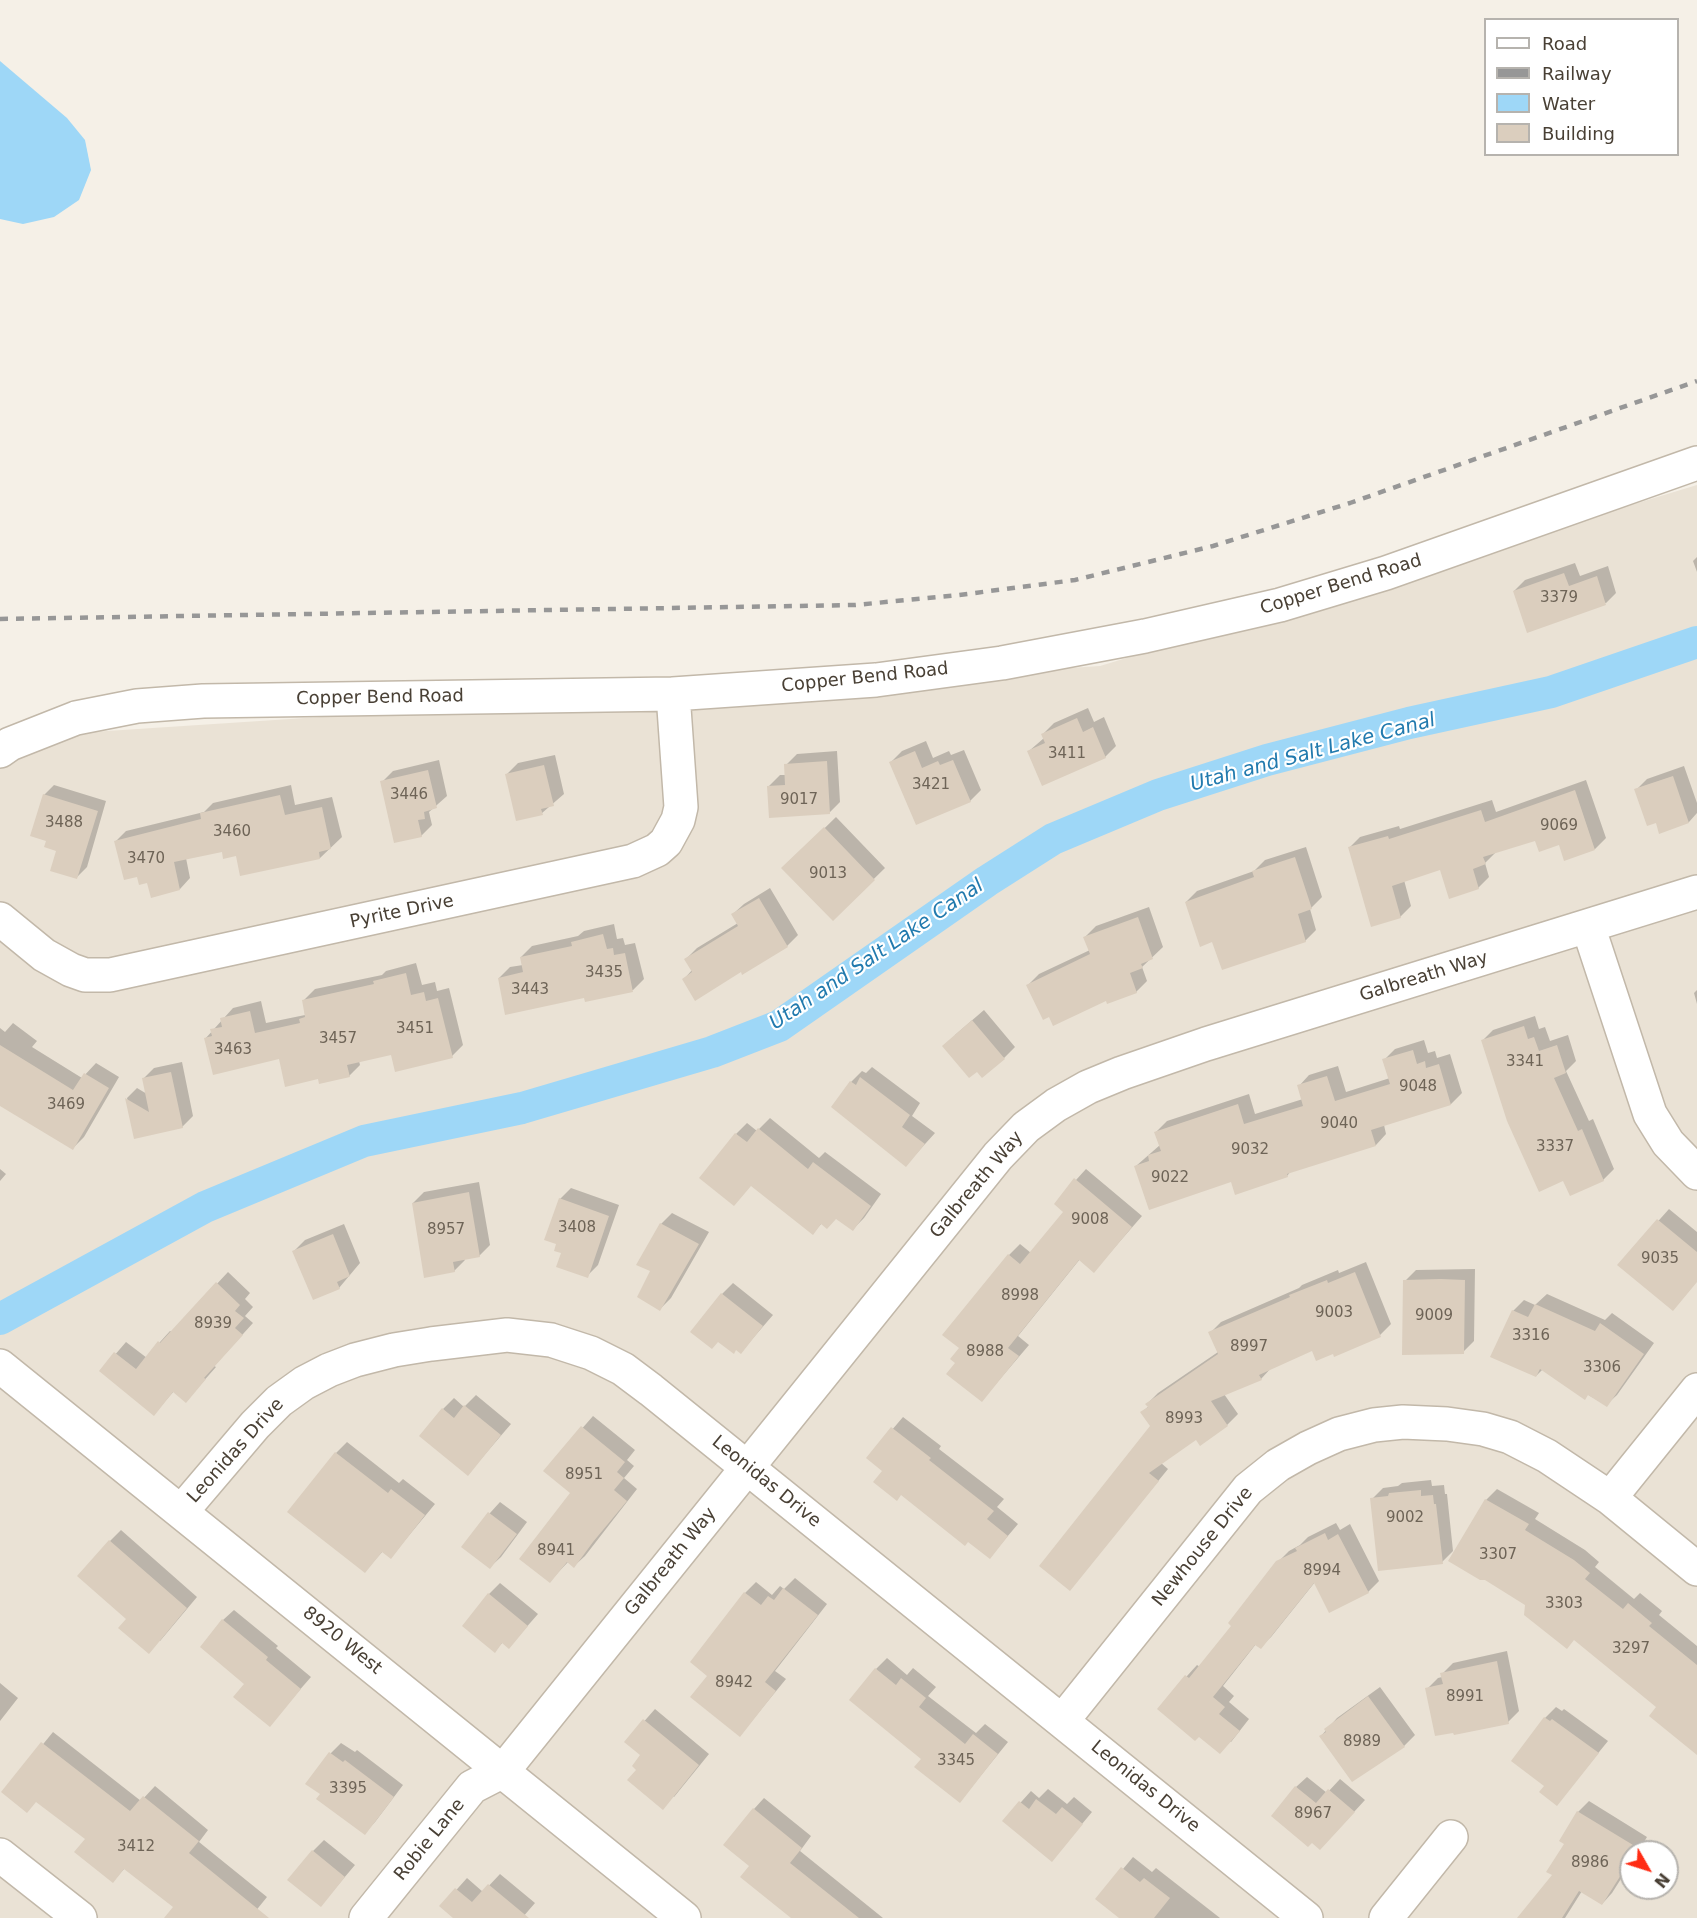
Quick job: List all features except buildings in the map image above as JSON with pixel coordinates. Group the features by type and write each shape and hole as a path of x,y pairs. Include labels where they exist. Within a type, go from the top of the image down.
{"street":[{"name":"Copper Bend Road","path":"5,748 76,718 137,706 203,701 673,694 876,680 1002,663 1145,636 1280,605 1386,573 1697,463"},
{"name":"Pyrite Drive","path":"0,919 58,963 85,975 98,976 124,973 633,861 646,856 666,842 678,820 681,807 673,694"},
{"name":"Galbreath Way","path":"503,1771 998,1156 1026,1127 1056,1105 1114,1076 1206,1044 1697,892"},
{"path":"1588,926 1650,1114 1668,1143 1697,1173"},
{"name":"Leonidas Drive","path":"182,1512 255,1425 279,1401 304,1383 346,1364 394,1350 507,1335 551,1340 591,1353 623,1369 1063,1720 1306,1918"},
{"name":"8920 West","path":"0,1366 684,1918"},
{"path":"1610,1498 1697,1390"},
{"name":"Newhouse Drive","path":"1063,1720 1248,1489 1278,1465 1308,1448 1339,1434 1374,1425 1404,1422 1447,1424 1483,1429 1510,1437 1546,1456 1610,1498 1697,1569"},
{"name":"Robie Lane","path":"366,1918 472,1787 503,1771"},
{"path":"1386,1918 1451,1837"},
{"path":"1,1858 80,1918"}],"shaded area":[{"path":"1697,485 1697,1918 0,1918 0,738 1100,666"}],"water":[{"path":"0,61 67,118 85,140 91,170 79,200 54,217 23,224 0,219"}],"waterway":[{"name":"Utah and Salt Lake Canal","path":"0,1319 205,1207 364,1141 522,1108 712,1052 779,1026 987,881 1053,839 1158,795 1267,760 1409,723 1551,692 1697,642"}],"railway":[{"path":"0,619 855,605 959,595 1075,580 1213,546 1350,503 1697,381"}]}
